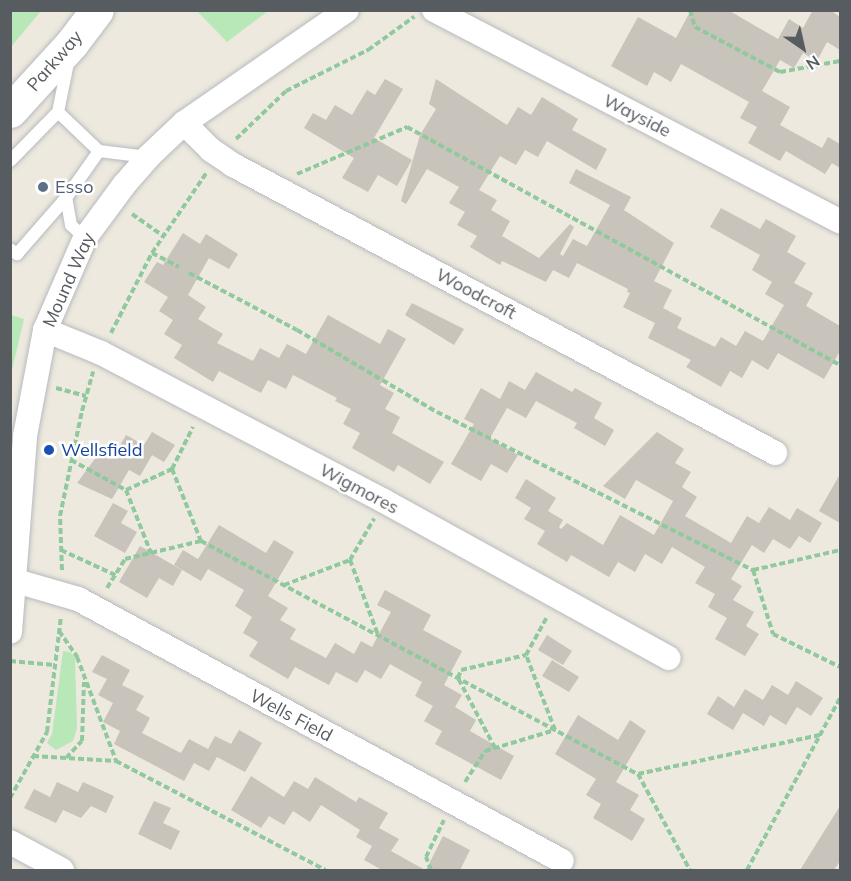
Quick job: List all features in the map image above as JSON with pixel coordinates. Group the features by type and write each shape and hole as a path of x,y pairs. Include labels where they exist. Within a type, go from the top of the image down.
{"main road":[{"name":"Parkway","path":"10,111 72,43 98,10"}],"street":[{"name":"Mound Way","path":"10,632 16,581 19,488 25,436 45,330 85,238 112,199 148,157 184,123 347,10"},
{"name":"Wayside","path":"425,13 840,221"},
{"name":"Woodcroft","path":"184,123 219,156 776,453"},
{"name":"Wigmores","path":"45,330 91,348 384,501 668,658"},
{"name":"Wells Field","path":"16,581 63,593 94,608 562,861"},
{"path":"10,842 52,868"}],"lane":[{"path":"10,161 58,112 72,43"},
{"path":"58,112 99,151 148,157"},
{"path":"10,249 17,254 66,198 99,151"},
{"path":"66,198 71,225 85,238"}],"path":[{"path":"690,10 695,27 780,72 840,61"},
{"path":"235,140 286,91 368,50 425,13"},
{"path":"272,185 407,126 840,365"},
{"path":"110,336 152,253 212,165"},
{"path":"112,199 163,236"},
{"path":"152,253 179,267"},
{"path":"189,273 297,330 438,412 753,570 840,550"},
{"path":"63,582 60,516 71,459 96,363"},
{"path":"55,387 86,396"},
{"path":"126,490 172,469 204,407"},
{"path":"71,459 126,490 151,553"},
{"path":"172,469 201,541 638,774 690,870"},
{"path":"284,585 350,560 384,501"},
{"path":"94,608 125,560 201,541"},
{"path":"61,550 115,575"},
{"path":"350,560 378,635"},
{"path":"753,570 773,634 840,667"},
{"path":"495,748 458,678 461,670 526,655 558,598"},
{"path":"10,798 47,732 62,607"},
{"path":"59,631 77,657 116,761"},
{"path":"526,655 555,730"},
{"path":"10,661 55,665"},
{"path":"65,759 82,741 84,680"},
{"path":"747,870 840,698"},
{"path":"431,870 426,856 452,802 484,751 555,730"},
{"path":"638,774 820,735"},
{"path":"33,756 116,761 325,870"}],"green space":[{"path":"10,11 41,11 11,47"},
{"path":"197,11 268,11 227,42"},
{"path":"10,315 24,319 11,374"},
{"path":"63,651 70,652 75,657 77,728 73,741 56,750 47,743 52,734"}],"building":[{"path":"691,10 728,10 778,39 789,19 803,28 813,10 830,10 840,17 840,50 827,42 817,61 803,53 794,68 780,60 762,91 790,107 780,125 822,148 828,137 840,144 840,168 832,163 825,174 786,151 780,161 748,143 757,127 740,118 749,102 681,64 671,82 654,72 647,86 611,66 638,17 676,38"},
{"path":"385,79 403,89 374,138 412,160 397,186 378,175 368,192 342,178 354,158 304,128 313,113 326,120 335,105 352,115 367,90 375,95"},
{"path":"436,79 507,125 518,107 531,115 542,97 578,119 572,130 607,149 596,170 547,141 538,157 525,150 516,165 500,156 479,190 497,200 491,210 510,221 502,236 539,258 570,224 574,227 560,254 563,256 573,239 587,246 610,205 569,183 576,169 631,197 624,210 674,243 654,281 672,290 663,308 682,318 677,328 715,347 721,337 736,346 745,331 763,341 784,305 765,294 772,282 752,270 760,255 710,227 721,208 760,229 766,219 796,236 787,252 806,263 794,283 813,293 806,306 840,326 840,351 824,379 778,353 768,370 752,360 742,378 730,371 721,387 686,367 691,360 648,338 655,323 623,307 630,293 627,292 628,289 577,263 569,278 553,270 546,282 502,261 500,265 470,247 477,236 457,225 465,212 449,203 459,187 427,169 406,204 401,201 420,135 436,109 429,104"},
{"path":"183,233 200,244 206,234 238,254 229,269 209,258 188,295 206,307 198,319 223,334 217,343 253,361 260,348 279,358 287,344 306,354 328,315 380,344 388,329 406,339 380,385 394,393 385,409 400,417 392,433 444,462 430,484 398,465 394,472 352,448 360,433 343,424 351,409 335,401 337,398 293,375 286,389 268,380 261,393 219,371 213,382 174,358 182,345 164,334 173,320 159,311 168,297 144,282 157,262 163,265"},
{"path":"412,303 464,329 454,345 405,315"},
{"path":"536,372 572,392 575,388 602,403 594,418 614,430 605,446 574,428 577,423 536,401 526,418 507,408 490,438 518,455 507,473 491,464 481,481 451,464 474,424 464,419 481,388 500,399 509,381 525,390"},
{"path":"152,432 175,445 164,462 152,455 140,476 129,470 112,499 77,483 103,448 115,454 126,435 144,445"},
{"path":"657,432 684,449 675,463 691,472 682,487 697,497 685,516 731,543 747,516 759,523 769,507 790,520 797,508 822,523 810,543 799,536 790,549 773,539 764,553 752,545 731,579 742,586 733,600 754,612 746,626 759,634 745,656 715,639 727,618 708,607 715,594 695,583 705,567 672,547 662,564 645,554 635,572 618,562 609,577 571,555 567,562 537,544 545,531 524,519 531,508 515,498 526,479 556,498 548,511 563,520 559,527 561,529 567,523 603,545 620,515 654,535 677,494 673,501 636,480 625,499 603,486"},
{"path":"840,474 840,523 819,511"},
{"path":"113,503 128,511 121,523 137,532 125,553 94,536"},
{"path":"219,525 266,553 274,540 294,552 268,596 288,608 280,620 296,629 290,639 326,658 335,643 354,654 361,641 372,647 391,612 377,605 385,590 431,615 423,630 462,651 444,685 462,695 455,707 476,720 470,731 514,756 501,780 435,744 442,731 424,721 433,706 415,696 422,682 390,664 381,679 365,670 357,683 336,672 329,685 295,667 288,679 249,656 258,642 243,633 252,617 235,606 244,590 208,569 201,581 174,565 183,550 198,559"},
{"path":"140,546 182,570 173,586 159,578 147,598 119,582"},
{"path":"547,635 572,651 563,665 538,650"},
{"path":"102,655 130,670 122,685 144,696 136,710 150,718 142,733 181,753 189,739 208,749 215,736 231,744 239,730 262,743 245,772 217,757 209,771 194,763 184,781 114,744 120,731 103,722 113,703 98,695 107,679 92,672"},
{"path":"552,660 579,677 569,692 542,676"},
{"path":"796,681 823,698 811,716 797,707 786,725 770,715 764,726 743,713 733,730 707,714 718,696 734,707 745,689 763,700 772,685 788,695"},
{"path":"578,715 618,740 630,720 646,731 616,782 639,795 630,810 645,819 632,841 593,818 601,804 586,795 596,779 555,754"},
{"path":"251,776 284,797 294,781 308,789 315,777 356,802 359,797 388,813 379,828 399,839 391,851 425,870 382,870 364,860 372,846 356,837 360,830 321,805 310,822 293,811 284,825 269,816 261,828 231,810"},
{"path":"57,782 78,792 83,782 114,796 106,813 91,806 81,818 63,810 56,823 24,808 34,789 50,797"},
{"path":"154,801 171,808 163,823 180,831 171,850 138,834"},
{"path":"840,806 840,861 834,870 800,870"},
{"path":"443,836 470,850 460,870 426,870"}],"place":[{"name":"Esso","path":"43,187"},
{"name":"Wellsfield","path":"49,450"}]}
